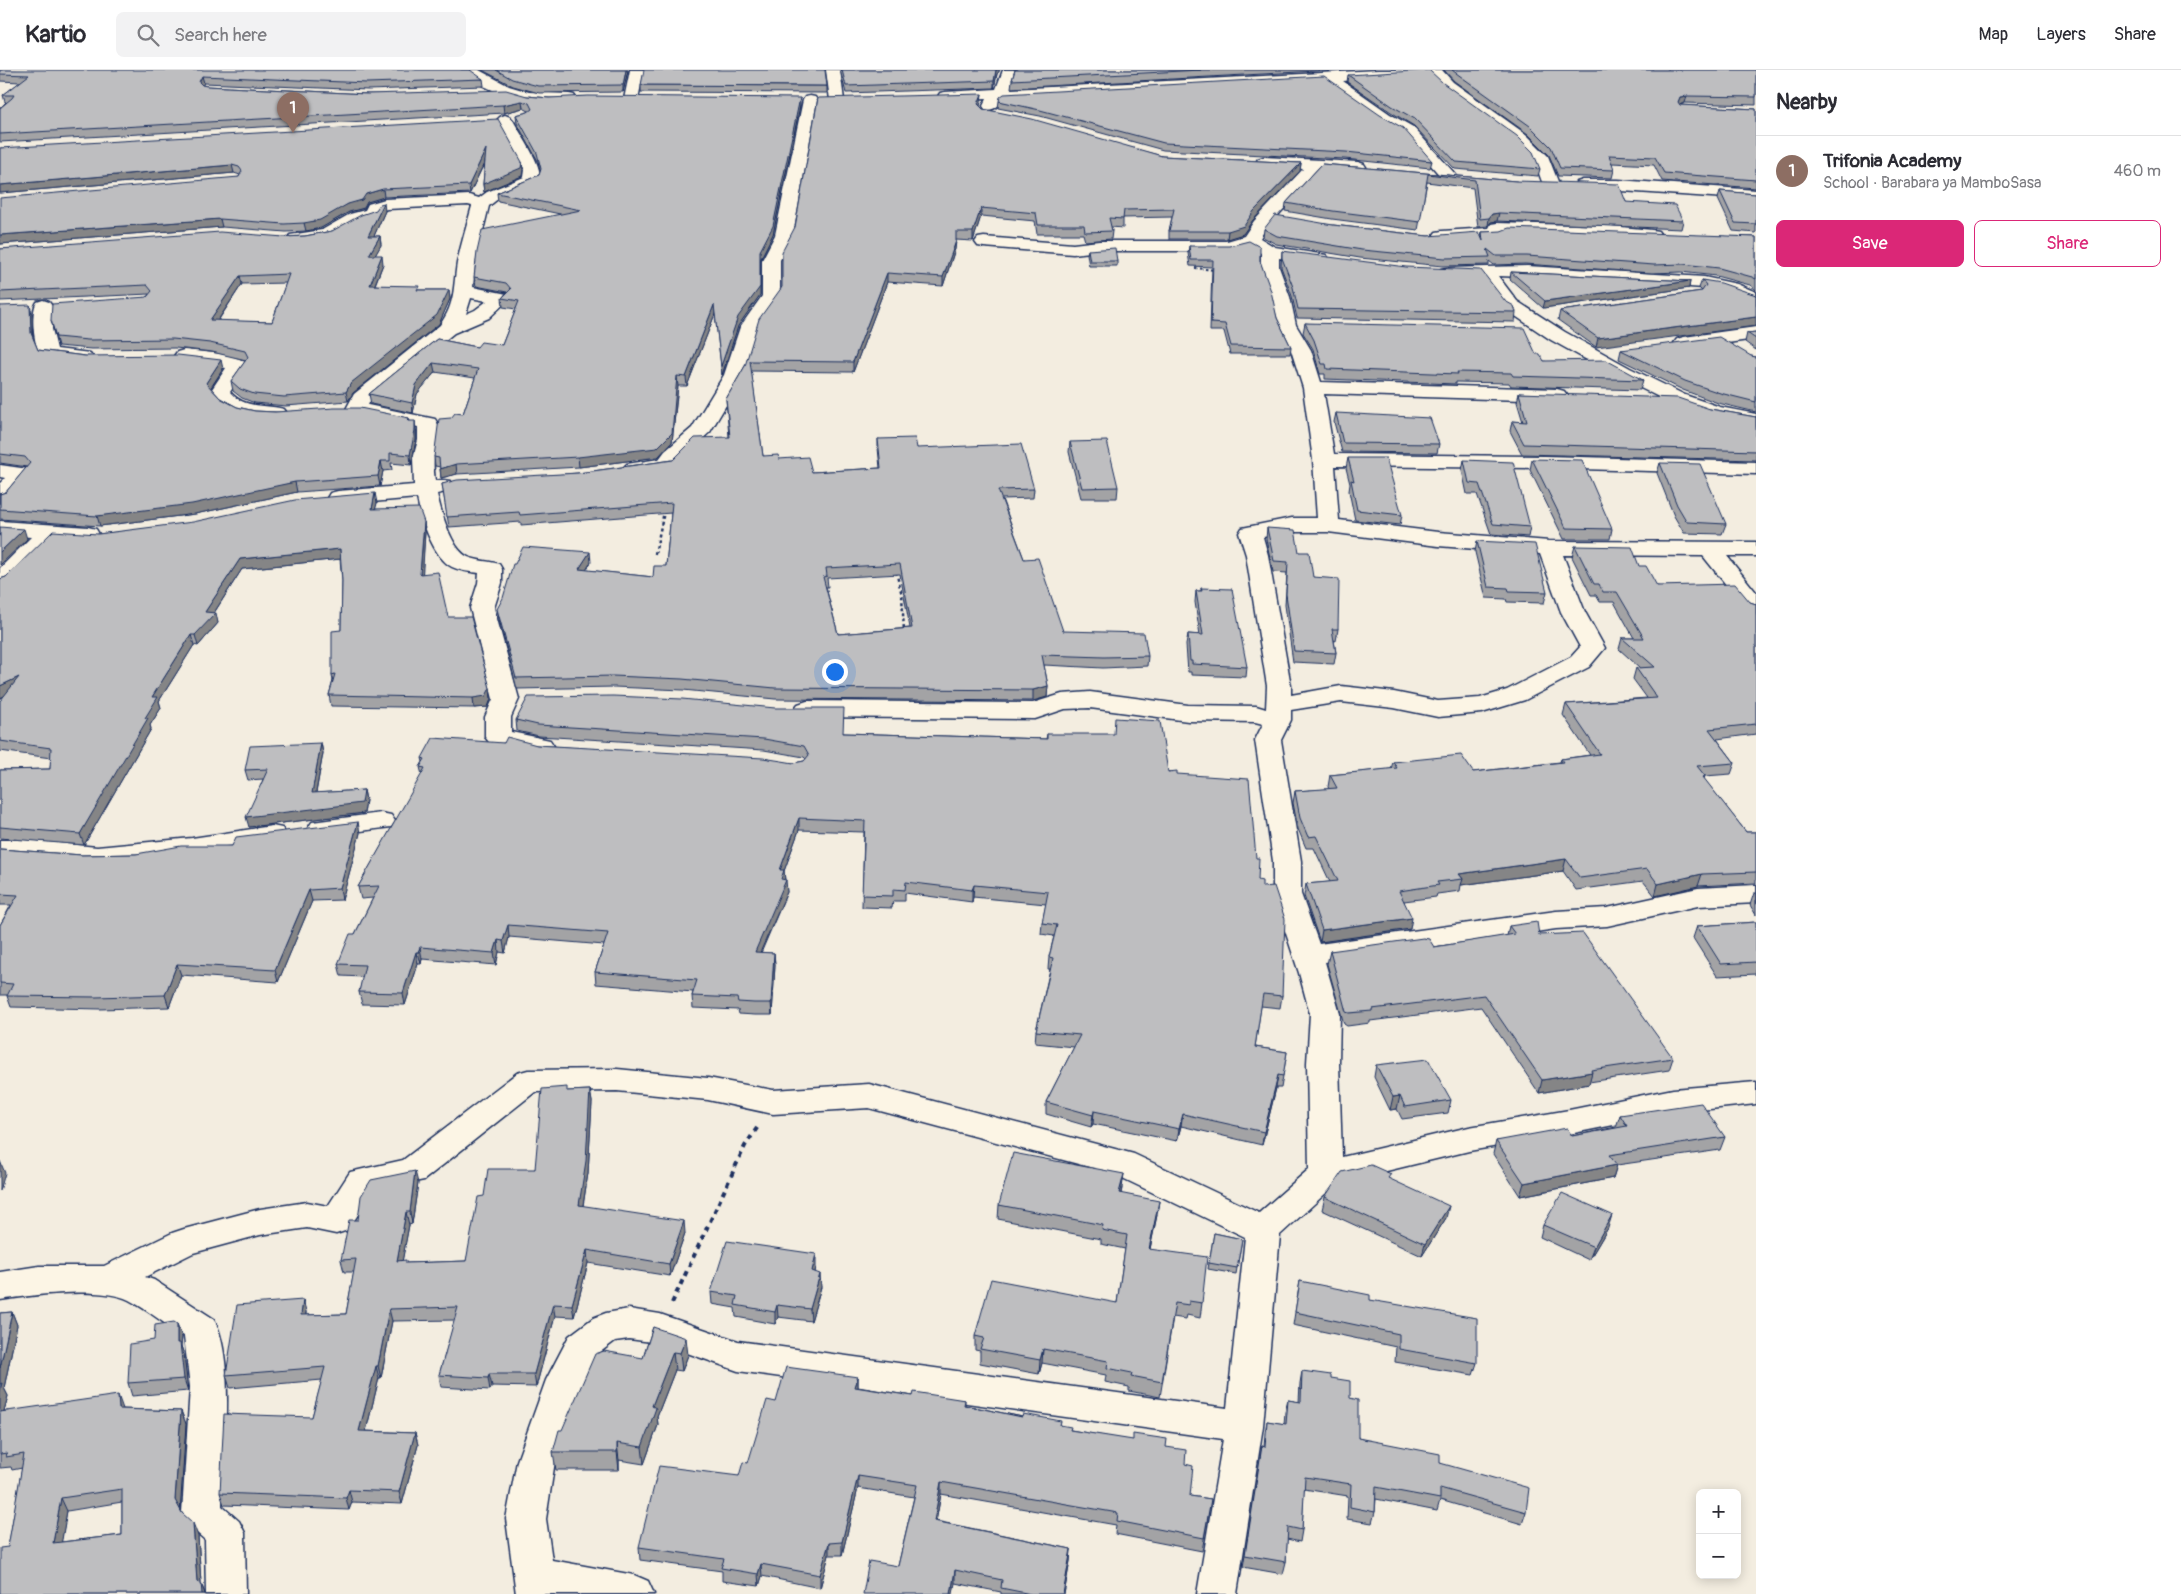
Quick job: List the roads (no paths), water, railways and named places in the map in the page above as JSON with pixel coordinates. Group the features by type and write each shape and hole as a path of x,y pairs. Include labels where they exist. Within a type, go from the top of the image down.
{"street":[{"path":"469,70 486,82 508,92"},
{"path":"631,99 637,70"},
{"path":"618,470 666,464 672,456 700,432 734,375 749,327 771,296 771,260 784,235 801,101 842,100 833,70"},
{"path":"1002,114 988,112 992,100 1000,94 1006,74 1010,70"},
{"path":"933,96 1000,94 1293,74 1329,78 1433,70 1448,85 1522,138 1540,156 1551,184"},
{"path":"1329,78 1385,117 1408,130 1448,175"},
{"path":"479,92 508,92 551,100 585,98"},
{"path":"612,98 650,99"},
{"path":"447,329 457,314 464,291 466,264 481,204 493,195 532,180 533,170 511,118 551,100"},
{"path":"1251,162 1377,169"},
{"path":"984,242 1073,249 1099,246 1158,248 1228,246 1250,240 1269,215 1315,166"},
{"path":"1430,174 1466,177"},
{"path":"1532,184 1618,185 1756,195"},
{"path":"277,238 306,238 327,234 356,218 371,213 374,208 385,204 468,200 481,204"},
{"path":"1269,215 1287,218"},
{"path":"1427,238 1499,232 1497,228 1611,231 1672,236"},
{"path":"1250,240 1270,251 1333,261"},
{"path":"1270,251 1270,267 1281,297 1297,325 1301,350 1313,388 1324,460 1328,525"},
{"path":"1434,272 1486,273 1525,271 1652,280 1681,279 1716,283 1734,288 1756,299"},
{"path":"1486,273 1511,304 1528,317 1623,372 1678,399 1716,412 1756,420"},
{"path":"1665,298 1756,283"},
{"path":"464,291 501,298 482,314 447,329 347,410 428,423 431,434 422,463 425,491 442,541 449,553 460,563 480,565 491,569 490,583 482,608 516,699 498,717 498,737 539,746 568,748"},
{"path":"43,306 42,329 48,353 69,357 98,357"},
{"path":"1528,317 1558,313"},
{"path":"1511,330 1550,330"},
{"path":"1662,346 1756,333"},
{"path":"1720,338 1748,354"},
{"path":"1596,355 1624,351"},
{"path":"166,356 186,356 224,361 238,366 220,392 225,400 248,411 294,413"},
{"path":"1313,388 1580,396"},
{"path":"1629,397 1678,399"},
{"path":"1324,460 1545,462 1756,468"},
{"path":"0,471 20,474 0,496"},
{"path":"316,500 425,491 457,482"},
{"path":"1326,1173 1323,1063 1325,1014 1314,973 1287,894 1287,861 1268,740 1278,712 1279,686 1250,532 1292,525 1328,525 1438,538 1549,548 1690,547 1710,550 1756,549"},
{"path":"0,528 108,534"},
{"path":"0,582 49,532"},
{"path":"784,709 1036,711 1062,702 1090,700 1188,712 1256,714 1278,712 1341,694 1394,700 1438,709 1482,705 1516,695 1580,662 1593,648 1573,612 1549,548"},
{"path":"1710,550 1756,607"},
{"path":"0,849 27,849 97,856 144,853 259,836 381,822"},
{"path":"1308,955 1556,920 1607,917 1698,898 1756,894"},
{"path":"108,1280 184,1242 260,1222 307,1215 336,1221 362,1181 412,1171 528,1081 617,1080 708,1090 774,1102 869,1096 1122,1164 1263,1230"},
{"path":"1217,1594 1244,1426 1263,1230 1326,1173 1469,1139 1569,1122 1673,1101 1756,1093"},
{"path":"0,1286 39,1280 108,1280 141,1290 201,1330 209,1387 202,1514 225,1533 226,1594"},
{"path":"634,1594 535,1584 526,1519 536,1462 565,1380 582,1346 606,1328 630,1324 660,1329 738,1356 1244,1426"}],"place":[{"name":"Trifonia Academy","path":"293,133"}]}
